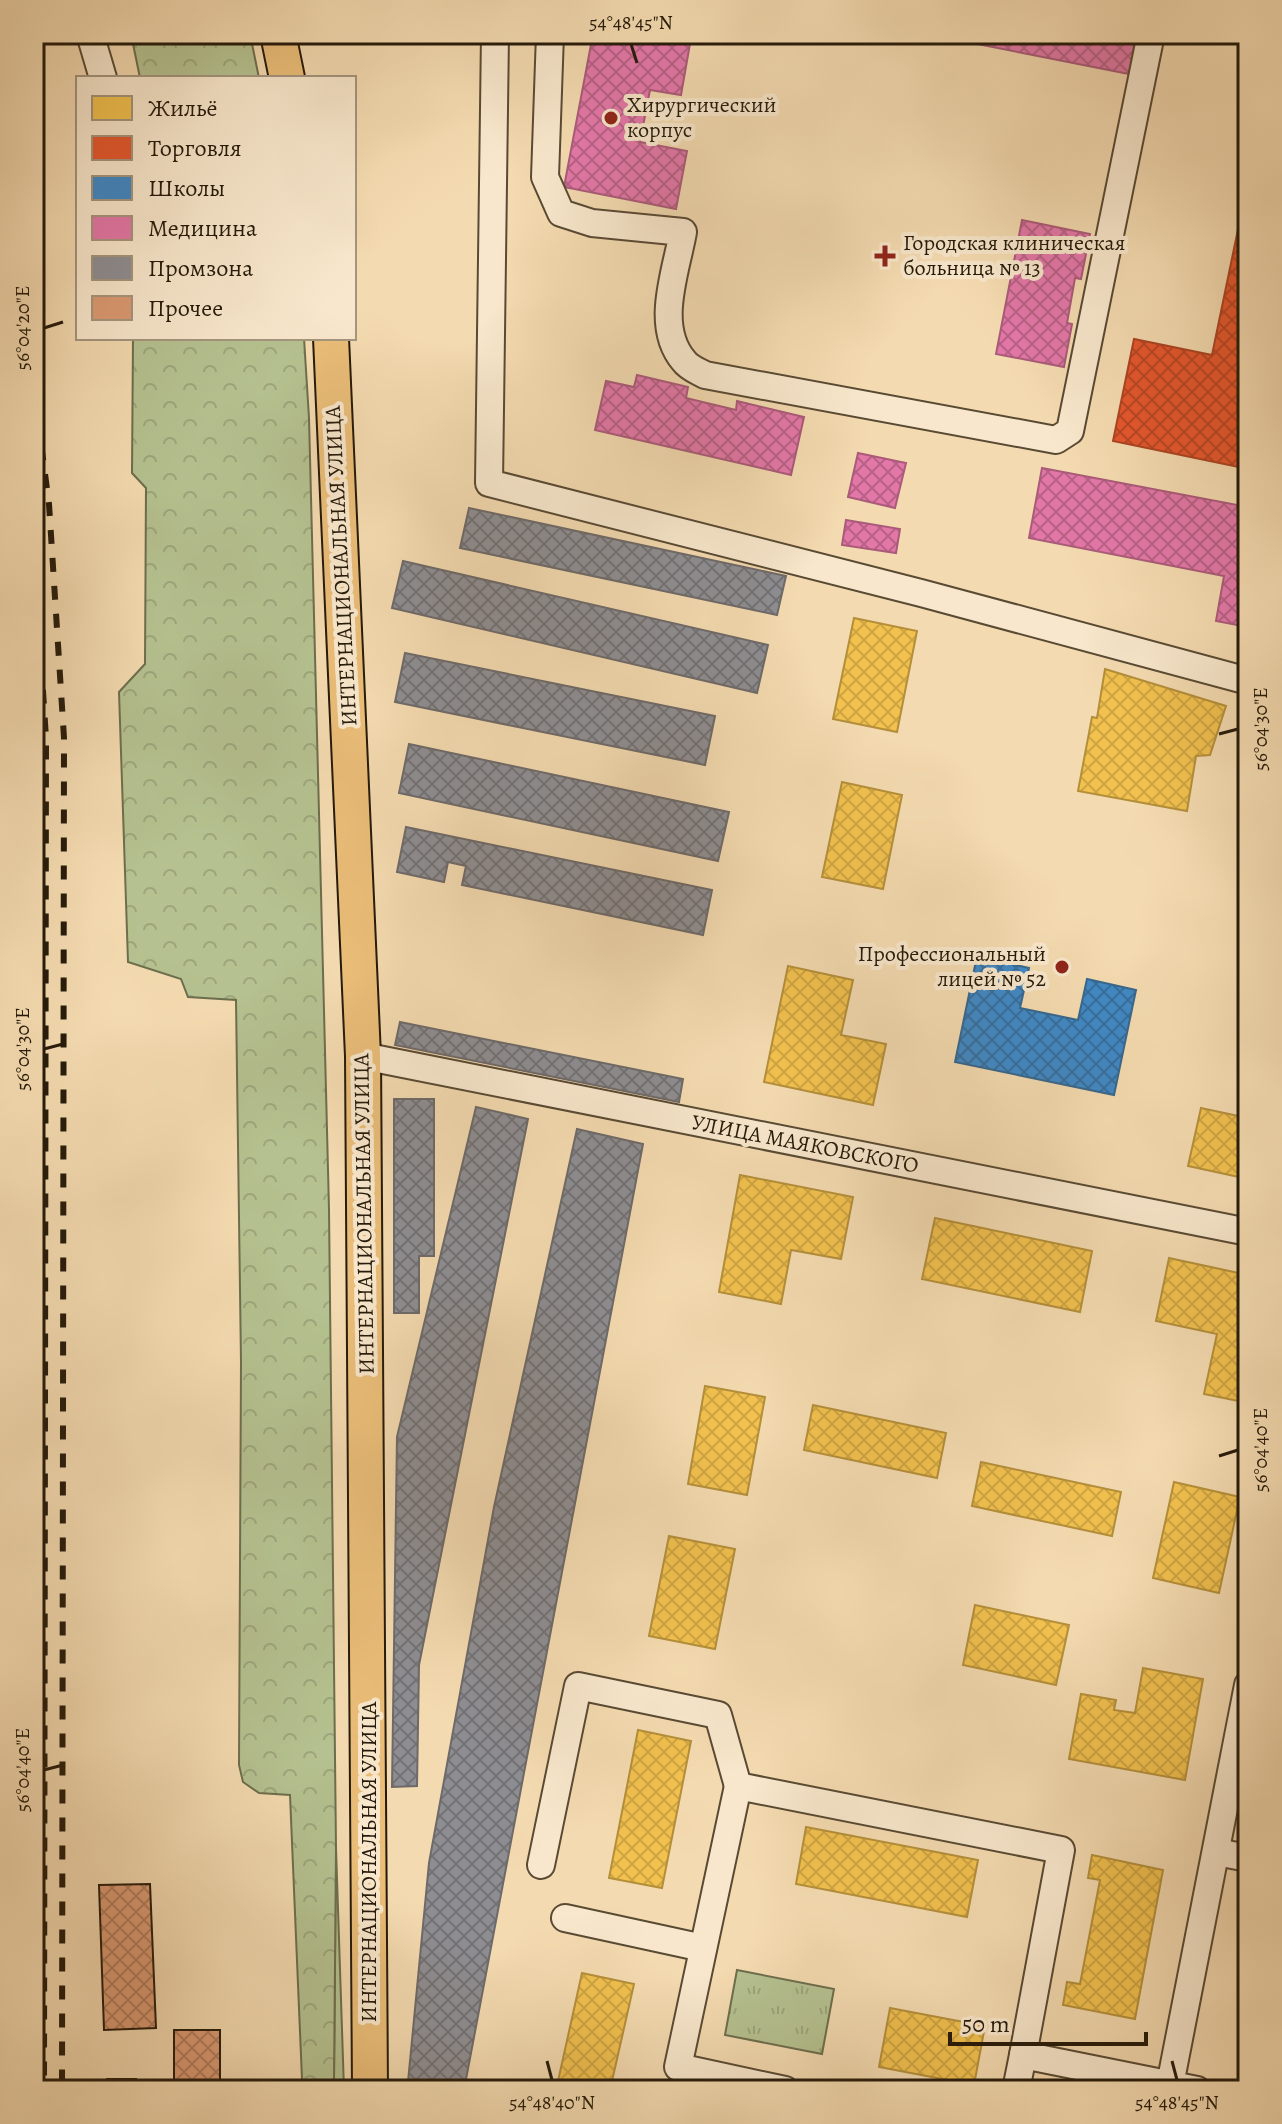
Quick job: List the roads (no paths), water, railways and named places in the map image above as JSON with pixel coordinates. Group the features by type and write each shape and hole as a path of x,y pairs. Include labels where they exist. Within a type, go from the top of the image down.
{"main road":[{"path":"278,34 287,76"},
{"name":"ИНТЕРНАЦИОНАЛЬНАЯ УЛИЦА","path":"331,340 363,1056 370,2090"}],"street":[{"path":"90,34 102,76"},
{"path":"495,34 489,483 921,593 1248,681"},
{"path":"550,34 545,177 561,213 592,223 683,232 668,320 672,343 686,364 705,375 1056,440 1070,431 1151,34"},
{"name":"УЛИЦА МАЯКОВСКОГО","path":"363,1056 1248,1232"},
{"path":"1169,2088 1248,1685"},
{"path":"541,1865 578,1686 718,1715 738,1786 678,2067 785,2090"},
{"path":"738,1786 1061,1850 1016,2090"},
{"path":"1216,1852 1248,1858"},
{"path":"565,1918 703,1948"},
{"path":"1023,2055 1169,2088 1197,2090"}],"railway":[{"path":"34,391 49,504 64,738 62,2090"},
{"path":"34,550 46,738 44,2090"}],"place":[{"name":"Хирургический корпус","path":"611,118"},
{"name":"Городская клиническая больница № 13","path":"885,256"},
{"name":"Профессиональный лицей № 52","path":"1062,967"}]}
